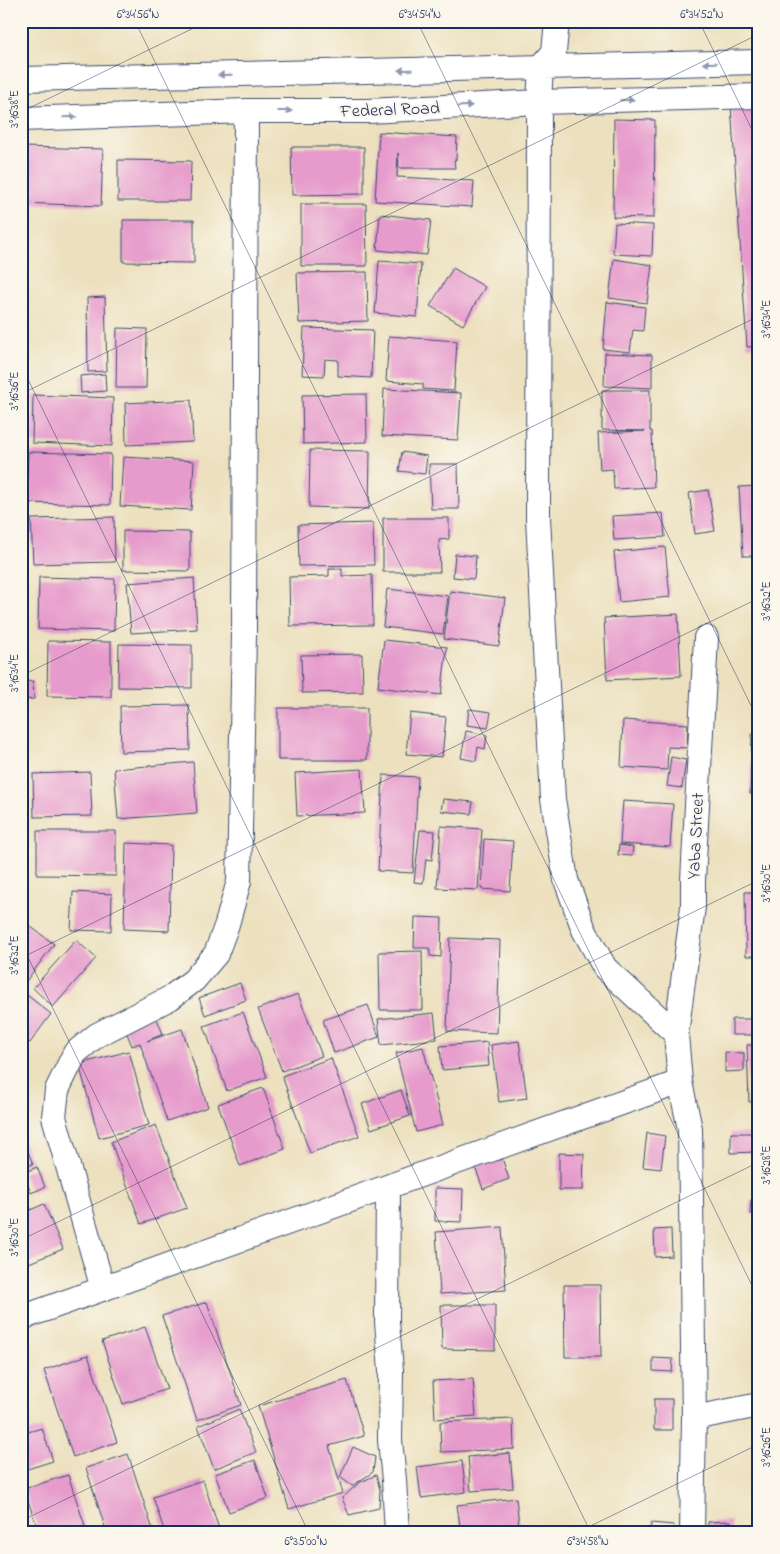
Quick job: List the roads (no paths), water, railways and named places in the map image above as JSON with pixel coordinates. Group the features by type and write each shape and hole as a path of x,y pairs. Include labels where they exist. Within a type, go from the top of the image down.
{"street":[{"path":"557,21 554,52 541,67 539,102 538,518 553,799 566,880 584,930 606,968 676,1034"},
{"path":"21,79 759,62"},
{"name":"Federal Road","path":"21,119 246,111 368,111 539,102 759,96"},
{"path":"102,1289 54,1117 57,1090 75,1053 97,1035 170,998 194,980 216,954 239,881 244,634 246,111"},
{"name":"Yaba Street","path":"692,1533 694,1418 690,1129 680,1082 676,1034 693,908 706,638"},
{"path":"21,1318 680,1082"},
{"path":"388,1187 387,1322 391,1370 390,1440 397,1533"},
{"path":"694,1418 759,1405"}]}
